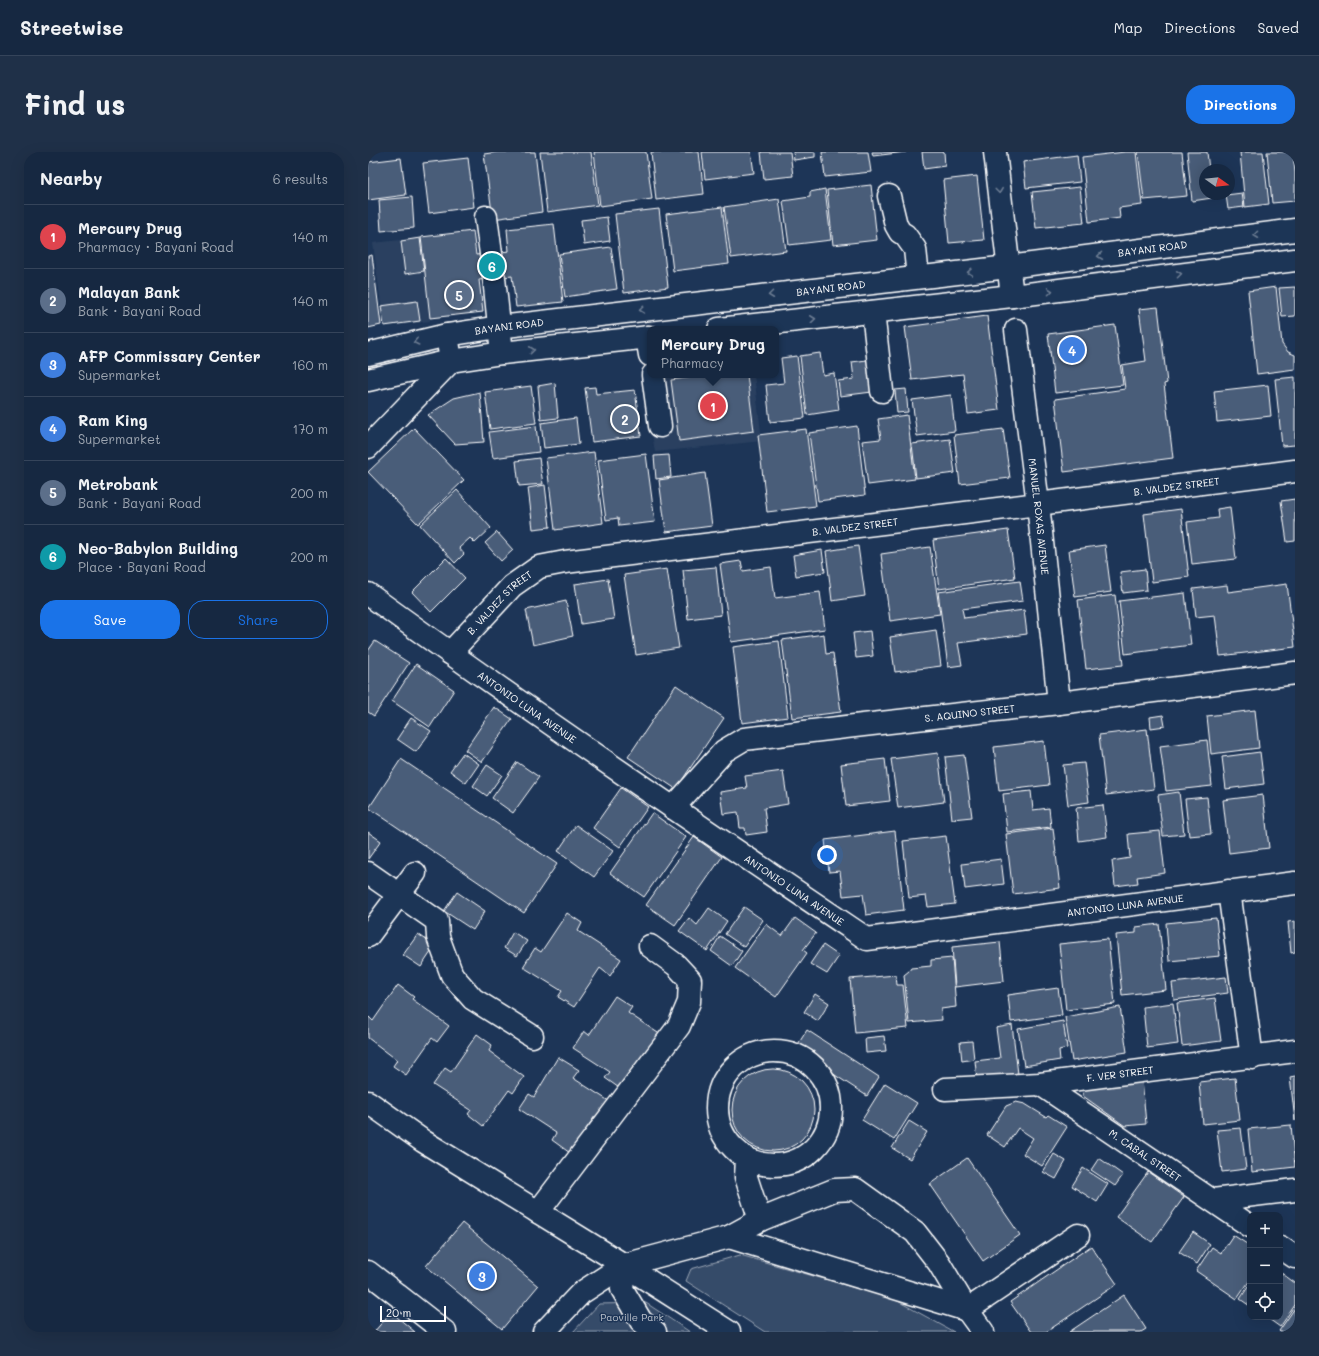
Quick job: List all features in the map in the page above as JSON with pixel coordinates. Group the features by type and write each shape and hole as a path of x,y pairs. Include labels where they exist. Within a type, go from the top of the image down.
{"street":[{"path":"995,152 1012,296"},
{"path":"889,196 896,225 900,232 905,235 915,249 918,277"},
{"path":"486,217 491,254"},
{"name":"BAYANI ROAD","path":"368,354 448,335 499,327 1008,267 1295,230"},
{"path":"746,326 1012,296 1295,260"},
{"path":"494,278 502,353"},
{"path":"873,312 882,391"},
{"name":"MANUEL ROXAS AVENUE","path":"1016,330 1038,504 1059,703"},
{"path":"448,335 452,362"},
{"path":"368,380 502,353 647,343"},
{"path":"368,447 452,362"},
{"path":"653,378 660,426"},
{"name":"B. VALDEZ STREET","path":"450,653 512,586 539,567 565,562 1295,471"},
{"name":"ANTONIO LUNA AVENUE","path":"368,594 673,808 867,939 1295,883"},
{"name":"S. AQUINO STREET","path":"673,808 724,751 744,740 1059,703 1295,673"},
{"path":"368,873 437,921 438,937 452,975 473,999 532,1036"},
{"path":"368,936 415,873"},
{"path":"1229,891 1252,1058"},
{"path":"538,1212 679,1026 688,1002 690,980 676,965 650,946"},
{"path":"774,1051 788,1053 801,1058 817,1071 827,1088 830,1102 830,1116 827,1129 820,1141 811,1151 800,1159 787,1164 760,1164 747,1159 736,1151 720,1128 717,1114 717,1101 721,1087 727,1075 748,1057 761,1053 774,1051"},
{"name":"F. VER STREET","path":"945,1089 1040,1084 1252,1058 1295,1051"},
{"name":"M. CABAL STREET","path":"1040,1084 1247,1224"},
{"path":"368,1102 423,1141 624,1265 729,1332"},
{"path":"747,1159 746,1177 760,1220"},
{"path":"544,1332 581,1293 624,1265 730,1237 760,1220 834,1190 854,1189 915,1232 939,1263 983,1332"},
{"path":"1213,1200 1295,1190"},
{"path":"968,1310 1078,1235"},
{"path":"730,1237 968,1310"},
{"path":"1282,1248 1295,1257"},
{"path":"624,1265 622,1289 641,1321 654,1332"},
{"path":"368,1272 444,1332"}],"shaded area":[{"path":"420,238 430,321 384,327 373,243"},
{"path":"647,368 647,378 754,378 762,441 655,452 642,369"}],"green space":[{"path":"740,1255 894,1299 954,1332 765,1332 686,1281 691,1269"},
{"name":"Paoville Park","path":"646,1303 690,1332 573,1332 599,1304"}],"building":[{"path":"498,152 535,152 542,212 493,219 484,154"},
{"path":"540,152 591,152 598,205 547,212"},
{"path":"594,152 646,152 652,199 600,206"},
{"path":"651,152 699,152 704,194 656,200"},
{"path":"702,152 751,152 754,173 705,179"},
{"path":"761,152 790,152 793,176 764,179"},
{"path":"793,152 815,152 815,157 794,160"},
{"path":"822,152 868,152 871,172 825,177"},
{"path":"872,152 906,152 873,156"},
{"path":"922,152 944,152 945,166 924,169"},
{"path":"1136,152 1142,205 1119,208 1120,218 1089,222 1082,157"},
{"path":"1138,152 1182,152 1187,196 1144,200"},
{"path":"1187,152 1207,152 1208,164 1199,164 1199,200 1192,201"},
{"path":"1240,152 1263,152 1269,204 1245,207"},
{"path":"1267,152 1293,152 1295,201 1272,203"},
{"path":"1077,155 1080,182 1026,188 1023,162"},
{"path":"401,158 406,195 368,200 368,162"},
{"path":"468,158 474,207 429,213 423,163"},
{"path":"977,176 984,240 949,243 943,180"},
{"path":"871,185 877,240 833,245 827,190"},
{"path":"1080,187 1084,223 1036,228 1032,192"},
{"path":"825,189 831,240 789,245 783,201 810,197 810,192"},
{"path":"1242,193 1244,207 1228,209 1227,200 1235,200 1235,194"},
{"path":"412,197 414,228 381,231 379,200"},
{"path":"779,199 786,251 731,258 724,207"},
{"path":"722,207 729,264 673,271 666,214"},
{"path":"659,209 668,287 624,293 615,214"},
{"path":"607,217 610,241 584,245 581,220"},
{"path":"554,224 563,302 516,307 512,276 479,280 483,312 430,318 421,237 473,231 476,255 509,251 507,229"},
{"path":"420,238 424,271 405,274 401,241"},
{"path":"611,247 617,289 565,297 559,254"},
{"path":"372,255 381,325 368,328 368,256"},
{"path":"1276,287 1282,344 1288,352 1295,355 1295,369 1257,374 1248,291"},
{"path":"1295,287 1295,316 1282,317 1279,288"},
{"path":"417,301 420,321 384,326 381,306"},
{"path":"1158,307 1167,383 1164,384 1173,458 1064,472 1055,399 1125,389 1122,365 1146,361 1139,309"},
{"path":"987,316 999,410 968,414 963,374 912,380 905,327"},
{"path":"1115,325 1123,385 1055,393 1048,334"},
{"path":"820,353 823,375 834,373 839,410 807,415 800,356"},
{"path":"797,356 805,418 770,422 766,385 784,383 781,358"},
{"path":"874,359 872,392 840,396 838,381 854,379 852,362"},
{"path":"1295,377 1295,445 1282,446 1275,379"},
{"path":"686,378 747,378 754,431 679,441 671,380"},
{"path":"555,383 558,418 541,420 538,386"},
{"path":"1268,385 1271,416 1217,422 1214,391"},
{"path":"531,386 536,423 490,429 485,392"},
{"path":"595,387 596,394 635,390 641,436 592,442 585,388"},
{"path":"906,389 908,412 897,413 895,390"},
{"path":"480,392 484,442 455,444 428,415 454,398"},
{"path":"951,395 955,431 917,436 912,400"},
{"path":"907,415 915,479 868,485 862,441 881,439 878,419"},
{"path":"576,418 579,444 544,448 541,423"},
{"path":"536,426 539,452 493,458 489,432"},
{"path":"857,426 865,495 818,501 809,433"},
{"path":"414,428 464,480 418,524 368,472"},
{"path":"806,429 816,506 767,512 758,435"},
{"path":"1003,429 1010,478 960,484 954,435"},
{"path":"950,439 955,473 916,478 912,444"},
{"path":"594,452 603,523 555,530 546,458"},
{"path":"646,454 655,522 619,526 618,518 606,520 598,460"},
{"path":"669,455 671,477 656,479 654,456"},
{"path":"539,458 543,484 519,486 516,461"},
{"path":"705,473 712,526 666,532 659,480"},
{"path":"545,485 550,527 533,529 528,488"},
{"path":"457,490 491,528 475,543 470,538 459,548 464,554 455,563 420,525"},
{"path":"1295,499 1295,541 1287,542 1281,501"},
{"path":"1230,507 1236,559 1192,564 1187,522 1218,518 1217,509"},
{"path":"1181,509 1189,577 1152,582 1144,514"},
{"path":"1008,530 1015,578 939,589 933,540"},
{"path":"497,532 513,550 501,561 485,543"},
{"path":"1105,545 1111,592 1075,597 1069,550"},
{"path":"858,546 865,596 832,601 826,551"},
{"path":"930,547 940,614 890,621 881,554"},
{"path":"822,550 825,572 796,576 793,555"},
{"path":"446,558 465,578 431,612 412,592"},
{"path":"741,561 743,571 771,567 775,598 820,592 825,629 731,642 720,564"},
{"path":"716,567 721,615 688,619 683,570"},
{"path":"667,569 679,648 636,655 624,575"},
{"path":"1145,569 1147,590 1123,593 1120,572"},
{"path":"608,579 614,619 581,624 575,584"},
{"path":"1020,581 1023,601 962,609 964,618 1024,610 1027,634 958,643 962,665 948,667 938,592"},
{"path":"1287,584 1295,647 1220,656 1215,615 1196,617 1193,589 1227,585 1228,592"},
{"path":"1185,593 1191,645 1125,654 1119,601"},
{"path":"1115,595 1123,665 1086,669 1078,600"},
{"path":"566,601 573,636 533,645 526,610"},
{"path":"936,630 941,666 895,672 890,637"},
{"path":"870,631 873,656 856,658 853,633"},
{"path":"824,634 826,654 833,653 841,712 792,718 782,640"},
{"path":"375,641 409,663 374,716 368,712 368,651"},
{"path":"779,641 788,717 742,723 733,647"},
{"path":"416,664 454,690 430,727 392,701"},
{"path":"676,685 724,718 676,789 628,757"},
{"path":"494,707 512,719 482,762 465,750"},
{"path":"1255,710 1259,748 1211,754 1207,716"},
{"path":"1163,715 1165,726 1151,728 1150,717"},
{"path":"411,718 431,731 416,752 397,739"},
{"path":"1147,729 1154,789 1106,795 1099,735"},
{"path":"1207,740 1212,786 1166,791 1160,746"},
{"path":"1044,741 1049,785 999,791 994,747"},
{"path":"1260,752 1264,784 1226,789 1222,757"},
{"path":"463,753 479,764 466,783 450,771"},
{"path":"938,753 944,802 898,808 891,759"},
{"path":"964,755 972,817 952,819 945,757"},
{"path":"401,759 557,864 524,913 369,808"},
{"path":"885,759 890,801 846,806 841,764"},
{"path":"517,762 539,777 513,813 492,798"},
{"path":"1084,763 1089,802 1068,805 1063,765"},
{"path":"487,765 502,775 487,796 473,786"},
{"path":"783,771 788,804 764,808 767,832 746,835 745,828 740,828 738,812 723,814 720,792 747,788 745,776"},
{"path":"621,788 648,807 620,847 593,828"},
{"path":"1031,791 1033,810 1049,808 1051,827 1007,832 1003,794"},
{"path":"1179,792 1184,834 1163,836 1158,795"},
{"path":"1263,795 1269,848 1229,853 1223,800"},
{"path":"1207,797 1211,834 1189,836 1185,799"},
{"path":"1103,805 1107,837 1079,841 1076,808"},
{"path":"652,813 686,837 644,897 610,873"},
{"path":"576,825 613,851 594,877 558,851"},
{"path":"1053,828 1060,888 1013,894 1006,834"},
{"path":"895,831 904,910 866,915 863,894 843,896 840,871 829,872 825,840"},
{"path":"1160,831 1165,873 1137,877 1138,883 1115,886 1112,861 1130,858 1128,834"},
{"path":"368,832 381,841 368,859"},
{"path":"946,836 955,904 928,907 926,896 909,898 903,841"},
{"path":"694,837 722,857 675,925 646,905"},
{"path":"1001,859 1004,884 965,889 962,864"},
{"path":"457,892 485,911 473,930 444,911"},
{"path":"744,907 763,920 744,947 725,934"},
{"path":"709,908 727,921 707,951 679,931 689,918 697,925"},
{"path":"567,913 582,923 578,931 621,959 610,976 600,968 574,1007 558,997 562,991 523,967 535,948 541,952"},
{"path":"795,918 816,933 803,950 807,953 776,997 735,968 766,924 782,936"},
{"path":"1216,918 1220,956 1169,961 1166,923"},
{"path":"1295,921 1295,952 1291,953 1288,922"},
{"path":"1159,924 1166,990 1122,995 1116,935 1136,933 1136,927"},
{"path":"513,932 527,941 517,956 504,948"},
{"path":"418,934 435,946 421,967 403,955"},
{"path":"720,936 742,951 732,966 711,951"},
{"path":"1108,939 1115,1004 1066,1010 1059,944"},
{"path":"1000,942 1004,981 955,987 952,947"},
{"path":"823,945 839,956 827,974 810,964"},
{"path":"952,958 956,1007 941,1009 942,1020 909,1023 904,975 911,968 931,966 931,960"},
{"path":"896,975 897,985 903,985 908,1028 855,1033 850,979"},
{"path":"1226,977 1228,993 1174,1000 1172,983"},
{"path":"398,985 414,997 412,999 449,1026 437,1042 432,1038 406,1075 393,1066 397,1060 368,1038 368,1018 369,1017 373,1021"},
{"path":"1058,988 1062,1015 1011,1022 1008,995"},
{"path":"815,994 829,1003 818,1021 804,1012"},
{"path":"615,996 632,1007 628,1013 664,1037 622,1090 605,1078 610,1072 573,1048 584,1031 589,1035"},
{"path":"1215,998 1221,1041 1182,1046 1177,1003"},
{"path":"1173,1003 1178,1044 1147,1048 1143,1007"},
{"path":"1120,1007 1127,1052 1072,1061 1065,1017"},
{"path":"1063,1021 1067,1048 1059,1050 1060,1060 1024,1066 1018,1029"},
{"path":"1012,1025 1018,1074 977,1079 975,1061 1000,1058 996,1028"},
{"path":"807,1030 879,1077 867,1096 795,1049"},
{"path":"477,1034 492,1045 489,1051 524,1077 513,1093 509,1090 483,1126 468,1114 471,1110 433,1085 445,1068 451,1072"},
{"path":"884,1036 886,1051 866,1053 865,1038"},
{"path":"972,1041 974,1059 962,1061 960,1042"},
{"path":"558,1057 579,1070 573,1078 612,1103 601,1120 595,1116 570,1153 552,1140 556,1133 519,1109 529,1094 534,1097"},
{"path":"765,1069 781,1069 796,1076 807,1087 814,1102 814,1118 811,1126 802,1139 789,1148 781,1151 765,1151 750,1144 739,1133 732,1118 732,1102 739,1087 750,1076"},
{"path":"1295,1076 1295,1121 1290,1077"},
{"path":"1235,1078 1240,1120 1203,1124 1199,1082"},
{"path":"1142,1080 1146,1124 1125,1126 1083,1096 1082,1086"},
{"path":"885,1083 917,1103 894,1140 862,1120"},
{"path":"1016,1102 1025,1104 1046,1117 1048,1115 1067,1127 1042,1166 1023,1154 1033,1138 1018,1128 1005,1147 987,1135 1006,1106"},
{"path":"909,1121 927,1132 910,1159 892,1148"},
{"path":"1291,1125 1295,1167 1252,1172 1248,1129"},
{"path":"1241,1128 1246,1169 1222,1172 1217,1130"},
{"path":"1054,1154 1066,1161 1056,1179 1043,1172"},
{"path":"967,1158 1020,1235 983,1261 930,1184"},
{"path":"1099,1158 1123,1175 1115,1186 1091,1170"},
{"path":"1083,1168 1108,1184 1097,1202 1072,1186"},
{"path":"1148,1172 1184,1197 1152,1242 1116,1217"},
{"path":"462,1223 538,1286 502,1329 426,1266"},
{"path":"1193,1232 1210,1244 1197,1264 1179,1252"},
{"path":"1233,1235 1247,1244 1247,1284 1237,1299 1196,1271 1212,1247 1221,1253"},
{"path":"1091,1246 1117,1284 1046,1332 1031,1332 1010,1302"},
{"path":"1283,1274 1295,1283 1295,1305 1280,1327 1270,1320 1283,1320"},
{"path":"1247,1288 1247,1304 1240,1299"},
{"path":"1124,1295 1146,1329 1141,1332 1069,1332"},
{"path":"1295,1308 1295,1332 1280,1332 1279,1331"},
{"path":"391,1312 415,1332 374,1332"}],"place":[{"name":"Neo-Babylon Building","path":"492,266"},
{"name":"Metrobank","path":"459,295"},
{"name":"Ram King","path":"1072,350"},
{"name":"Mercury Drug","path":"713,406"},
{"name":"Malayan Bank","path":"625,419"},
{"name":"AFP Commissary Center","path":"482,1276"}]}
